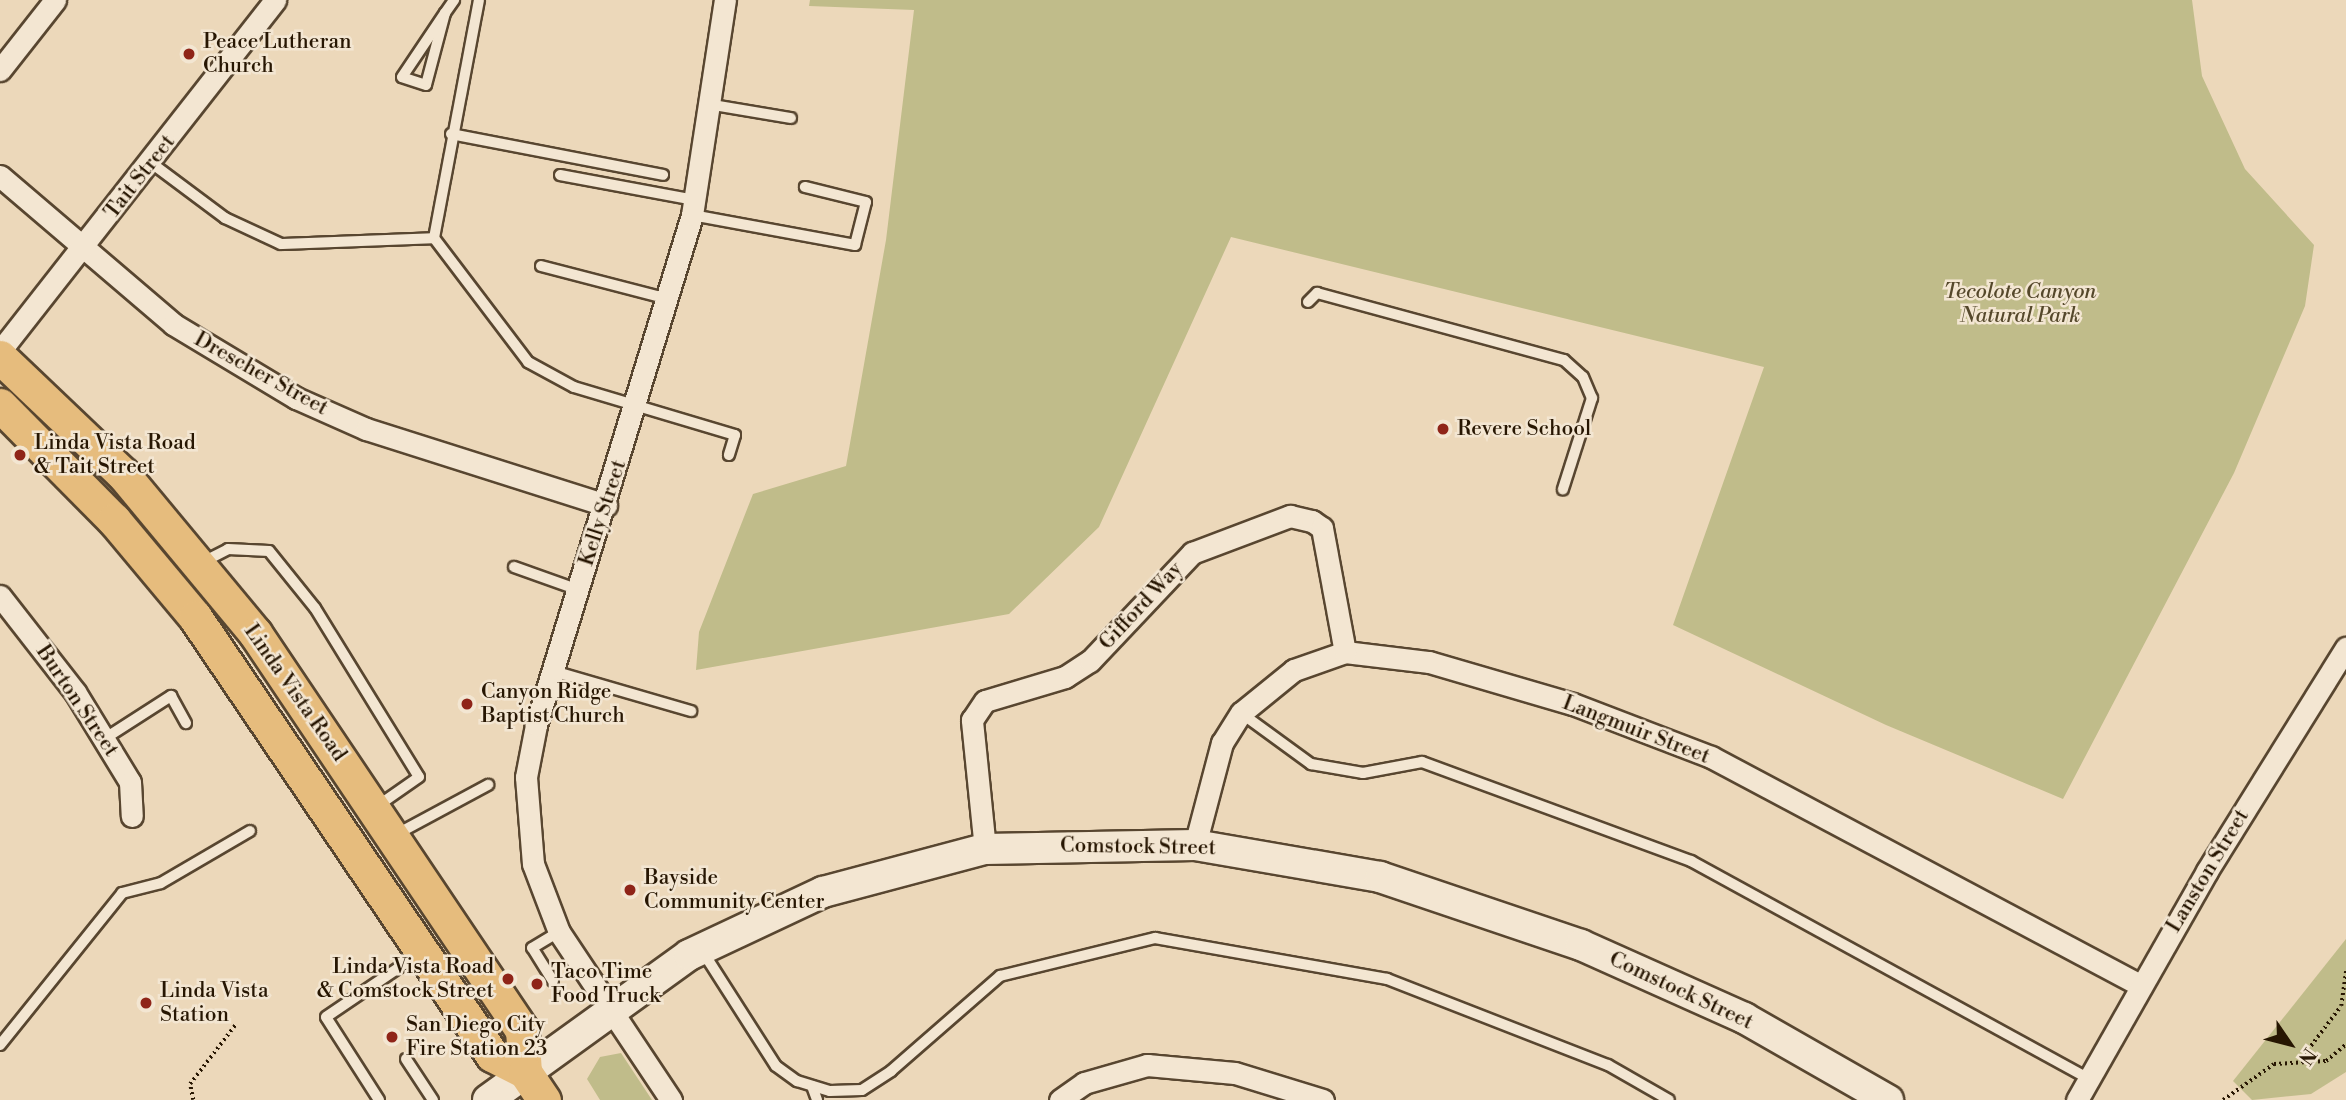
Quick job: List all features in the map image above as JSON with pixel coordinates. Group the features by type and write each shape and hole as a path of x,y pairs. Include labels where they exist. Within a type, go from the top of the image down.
{"main road":[{"name":"Linda Vista Road","path":"0,354 83,432 201,563 393,836 522,1030 525,1072"},
{"name":"Linda Vista Road","path":"0,405 114,520 195,617 492,1055 525,1072 544,1100"}],"street":[{"path":"0,70 55,0"},
{"name":"Tait Street","path":"0,354 275,0"},
{"name":"Kelly Street","path":"671,1100 559,932 533,864 525,815 536,725 638,405 693,208 713,105 725,0"},
{"name":"Drescher Street","path":"0,176 173,324 296,398 366,429 606,505"},
{"name":"Gifford Way","path":"985,849 972,720 985,701 1065,677 1090,661 1192,553 1290,516 1312,521 1322,528 1345,652"},
{"name":"Burton Street","path":"0,596 104,739 131,782 132,816"},
{"name":"Lanston Street","path":"2077,1100 2141,986 2346,648"},
{"name":"Langmuir Street","path":"1195,845 1209,777 1241,713 1294,670 1345,652 1429,662 1573,704 1711,757 2141,986"},
{"name":"Comstock Street","path":"488,1100 610,1010 701,949 823,892 985,849 1195,845 1380,877 1580,945 1744,1018 1888,1100"},
{"path":"1060,1100 1084,1083 1147,1065 1235,1073 1323,1100"}],"lane":[{"path":"445,13 426,85 402,77 410,66 445,13 454,0"},
{"path":"479,0 433,238 528,362 552,378 735,435 729,455"},
{"path":"713,105 791,118"},
{"path":"451,134 663,175"},
{"path":"150,162 225,218 281,244 433,238"},
{"path":"561,175 855,244 866,202 805,187"},
{"path":"541,266 669,299"},
{"path":"1308,302 1317,293 1564,360 1592,398 1563,489"},
{"path":"201,563 228,549 269,551 315,608 419,777 374,809"},
{"path":"514,567 579,590"},
{"path":"553,671 691,711"},
{"path":"104,739 172,696 186,723"},
{"path":"1241,713 1311,764 1363,773 1422,762 1691,861 2089,1079"},
{"path":"393,836 488,785"},
{"path":"0,1045 122,893 161,883 250,831"},
{"path":"552,981 532,948 559,932"},
{"path":"701,949 776,1066 813,1086 862,1090 1000,976 1155,938 1387,979 1608,1065 1669,1100"},
{"path":"379,1100 326,1017 421,952"},
{"path":"406,1059 433,1100"},
{"path":"813,1086 817,1100"}],"path":[{"path":"2301,1059 2342,1006 2346,969"},
{"path":"193,1100 190,1084 236,1024"},
{"path":"219,1036 225,1039"},
{"path":"2223,1100 2274,1064 2301,1059 2326,1061 2346,1044"}],"green space":[{"name":"Tecolote Canyon Natural Park","path":"810,0 2192,0 2202,76 2245,169 2314,245 2305,306 2234,473 2063,799 1886,725 1673,625 1764,367 1231,237 1099,527 1009,614 696,670 699,632 753,494 846,466 886,240 914,10 809,6"},
{"path":"2346,939 2346,1072 2311,1094 2252,1100 2233,1081"},
{"path":"621,1053 652,1100 600,1100 587,1079 600,1057"}],"place":[{"name":"Peace Lutheran Church","path":"189,54"},
{"name":"Revere School","path":"1443,429"},
{"name":"Linda Vista Road & Tait Street","path":"20,455"},
{"name":"Canyon Ridge Baptist Church","path":"467,704"},
{"name":"Bayside Community Center","path":"630,890"},
{"name":"Linda Vista Road & Comstock Street","path":"508,979"},
{"name":"Taco Time Food Truck","path":"537,984"},
{"name":"Linda Vista Station","path":"146,1003"},
{"name":"San Diego City Fire Station 23","path":"392,1037"}]}
